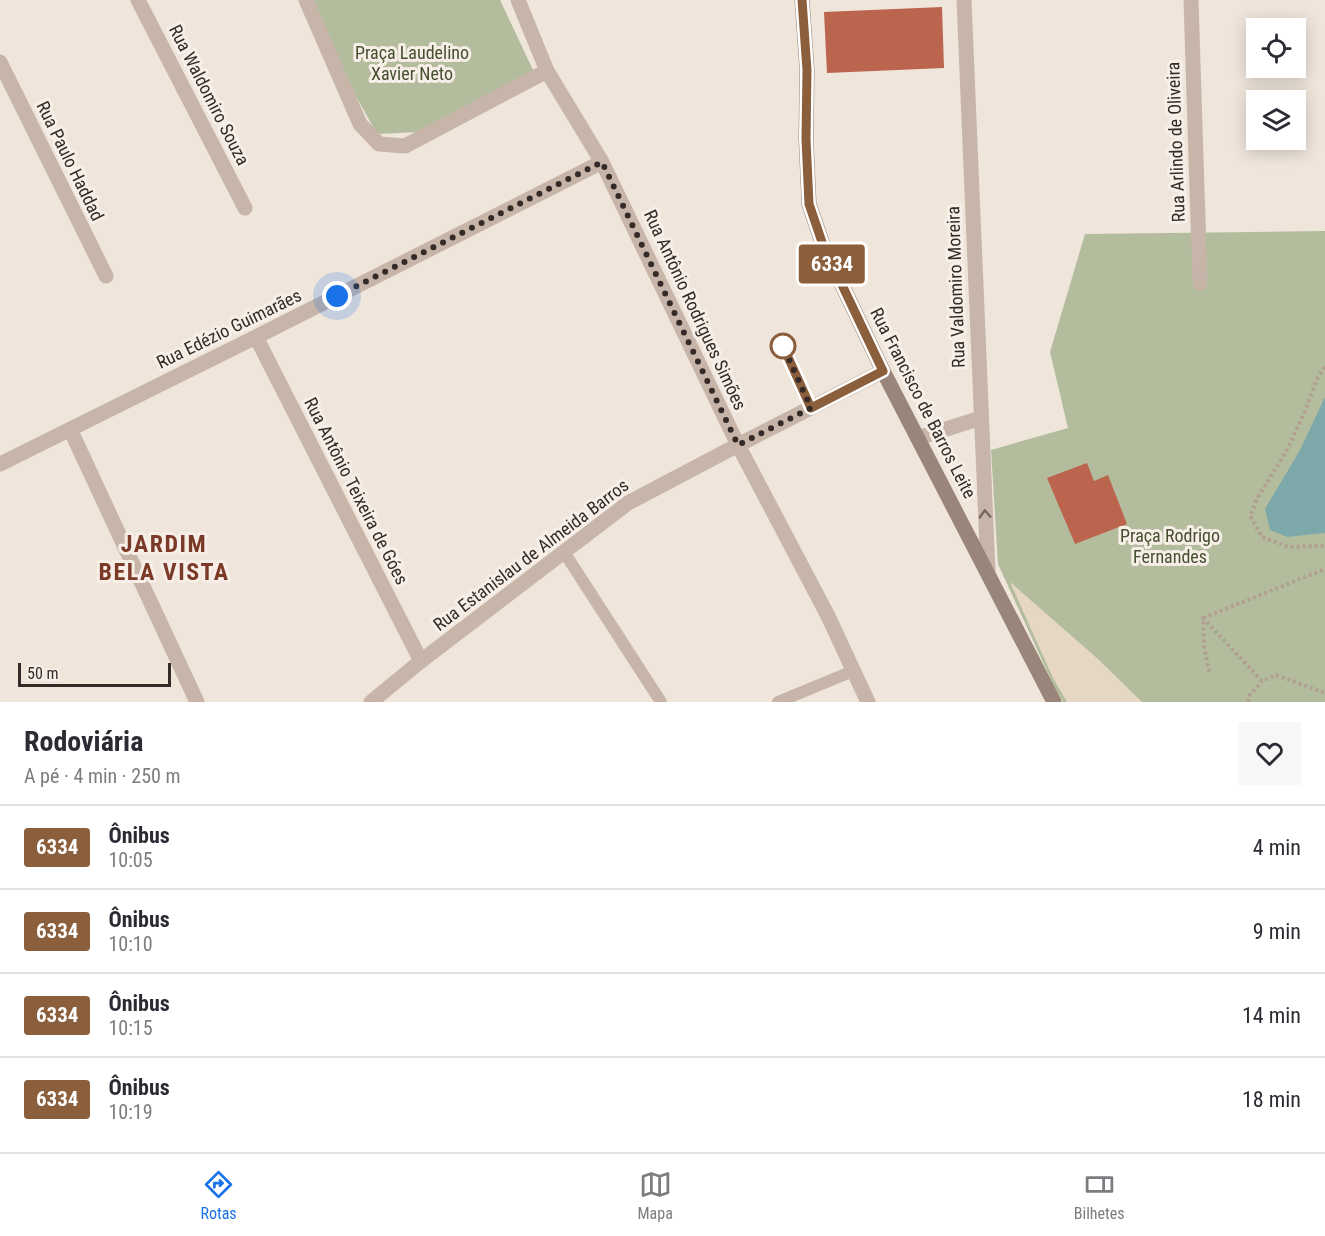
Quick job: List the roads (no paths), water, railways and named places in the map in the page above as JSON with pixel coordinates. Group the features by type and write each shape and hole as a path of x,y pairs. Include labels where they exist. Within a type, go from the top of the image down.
{"main road":[{"name":"Rua Francisco de Barros Leite","path":"802,0 807,70 806,139 809,204 823,245 883,371 1054,702"}],"street":[{"name":"Rua Waldomiro Souza","path":"138,0 245,208"},
{"path":"306,0 360,124 379,144 405,146 548,71"},
{"name":"Rua Antônio Rodrigues Simões","path":"518,0 548,71 602,162 738,445 828,616 853,671 863,700"},
{"name":"Rua Valdomiro Moreira","path":"964,0 988,572"},
{"name":"Rua Arlindo de Oliveira","path":"1191,0 1200,283"},
{"name":"Rua Paulo Haddad","path":"0,62 106,276"},
{"name":"Rua Edézio Guimarães","path":"0,464 256,338 602,162"},
{"name":"Rua Antônio Teixeira de Góes","path":"256,338 421,662"},
{"name":"Rua Estanislau de Almeida Barros","path":"372,702 628,503 883,371"},
{"path":"918,438 981,418"},
{"path":"70,429 197,702"}],"lane":[{"path":"783,346 811,408"},
{"path":"564,552 661,702"},
{"path":"778,702 806,697 853,671"}],"water":[{"path":"1325,397 1325,533 1287,537 1270,530 1265,509 1300,450"}],"district":[{"name":"JARDIM BELA VISTA","path":"164,558"}],"park label":[{"name":"Praça Laudelino Xavier Neto","path":"412,63"},
{"name":"Praça Rodrigo Fernandes","path":"1170,546"}]}
